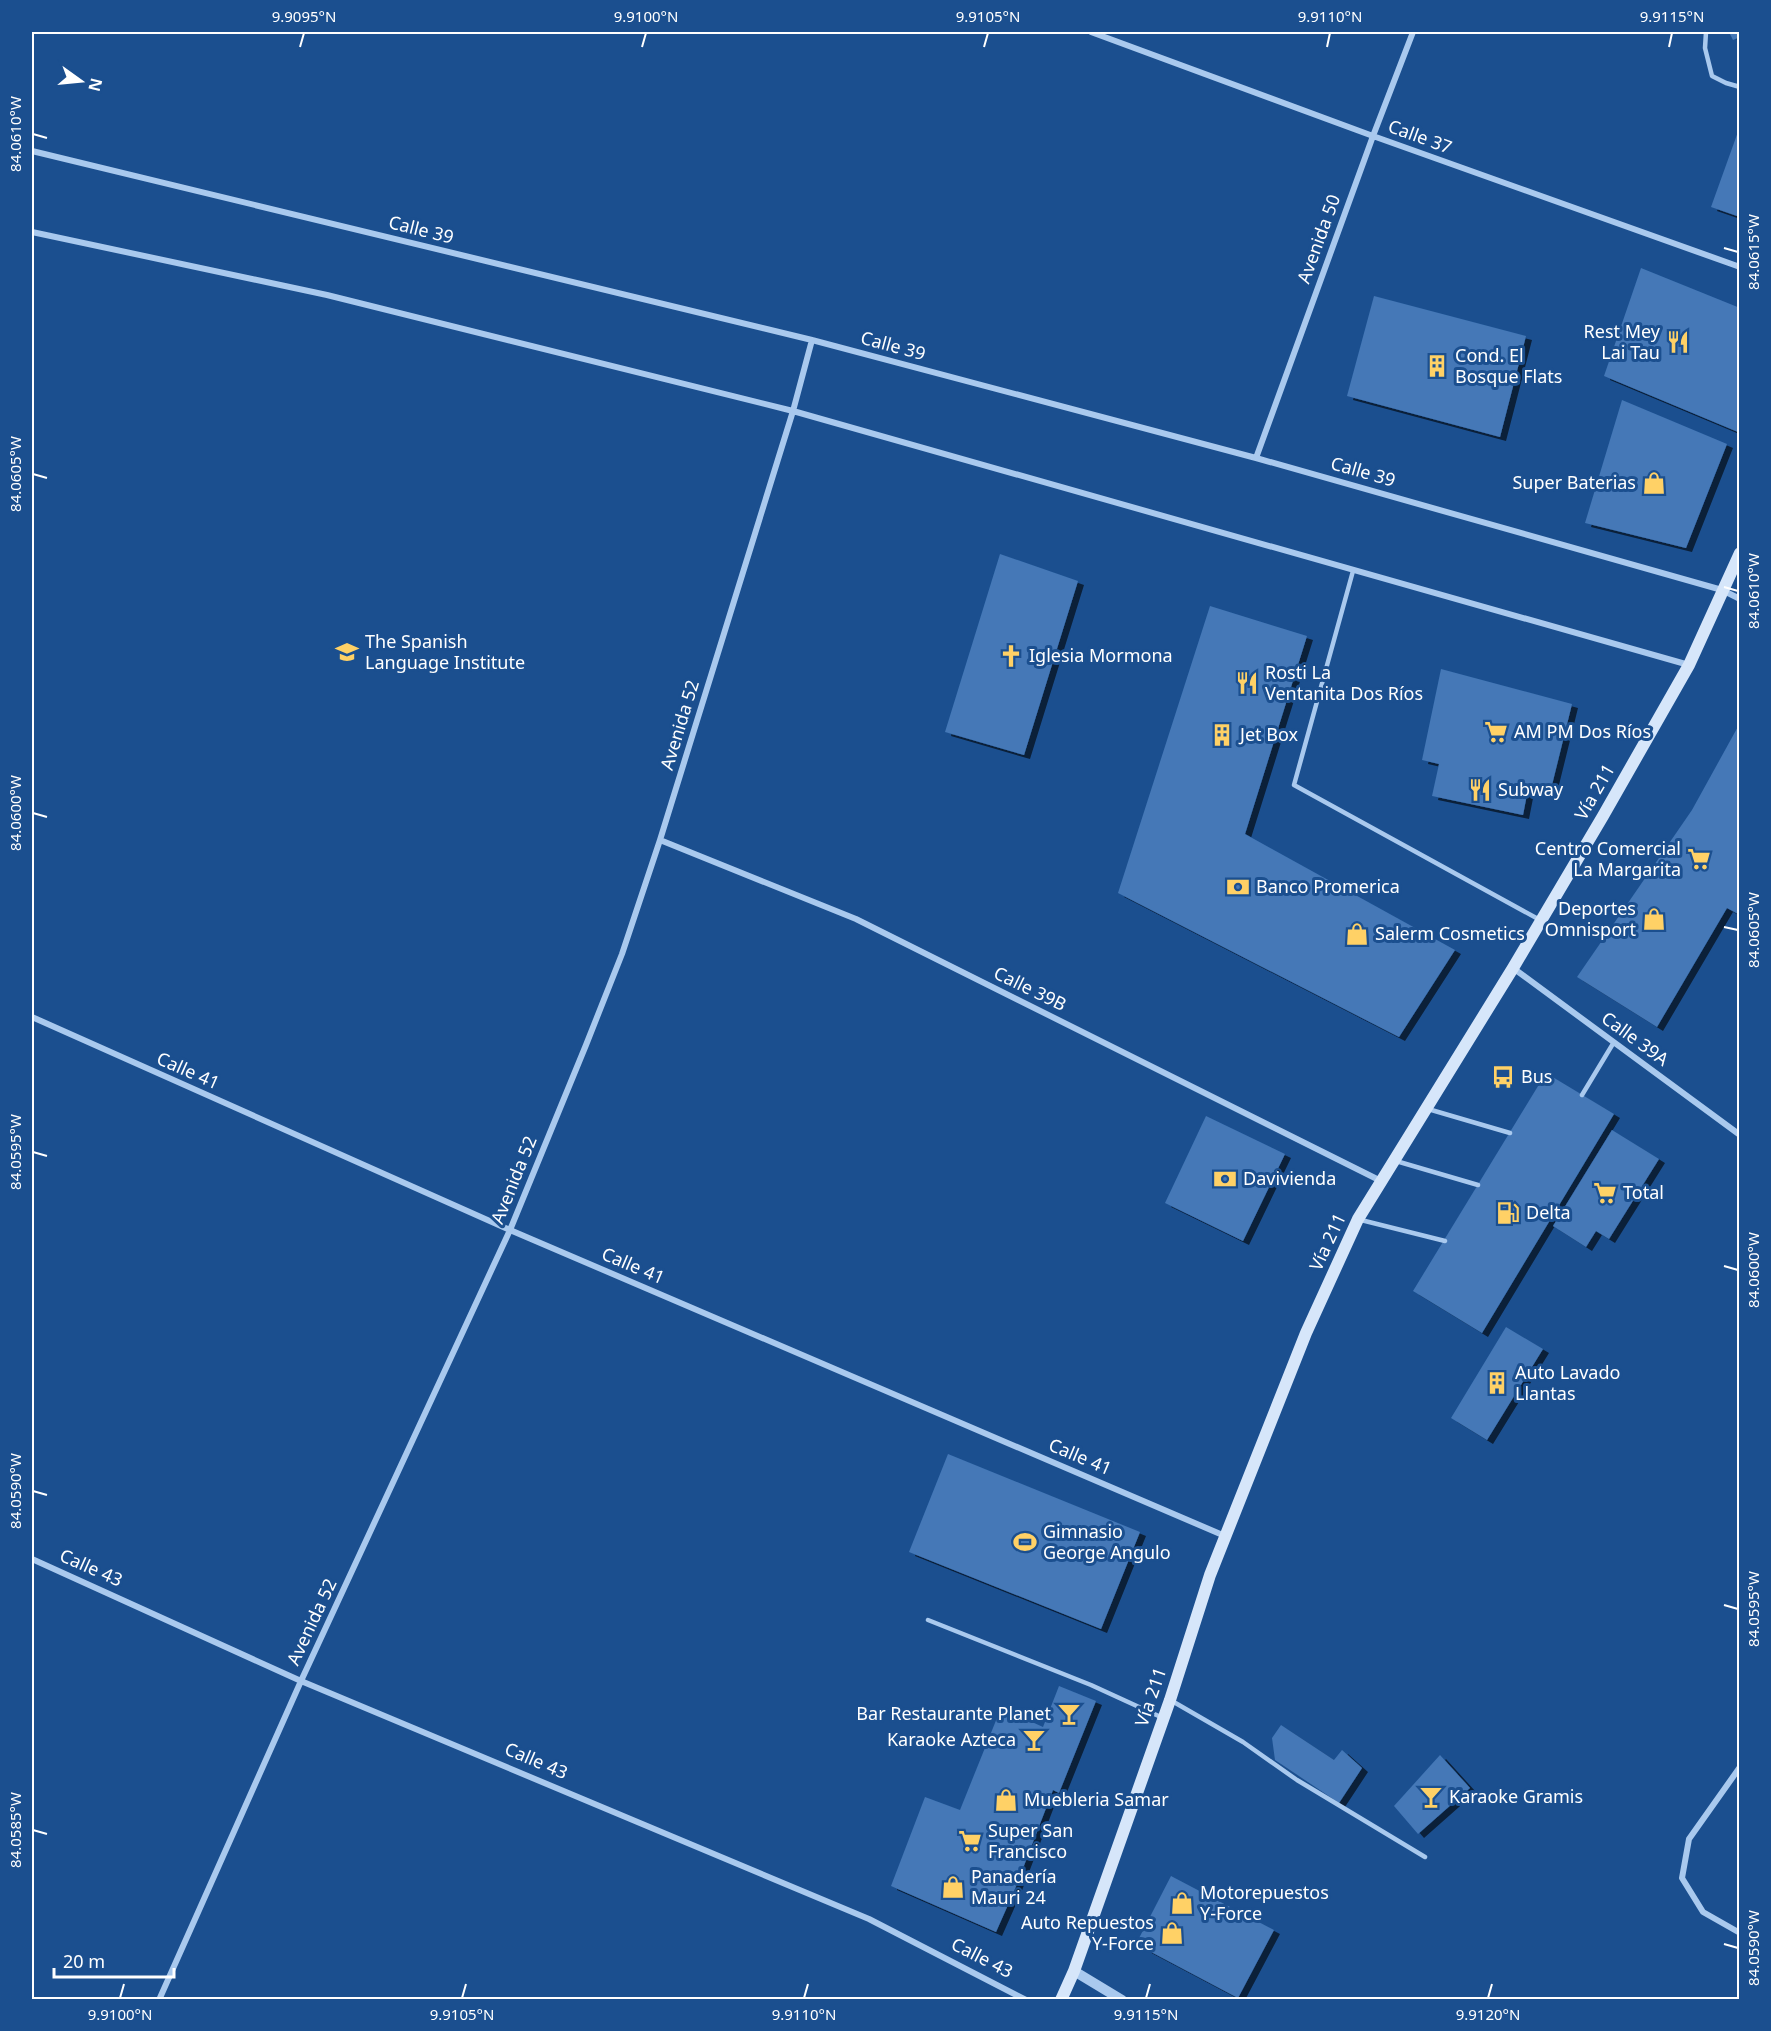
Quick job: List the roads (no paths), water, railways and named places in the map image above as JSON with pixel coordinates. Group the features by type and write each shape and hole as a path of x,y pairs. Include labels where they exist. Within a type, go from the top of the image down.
{"main road":[{"name":"Vía 211","path":"1061,2000 1074,1971 1164,1718 1210,1575 1306,1333 1358,1219 1513,968 1603,816 1689,665 1740,553"}],"street":[{"name":"Calle 37","path":"1091,32 1740,267"},
{"name":"Avenida 50","path":"1256,458 1413,32"},
{"name":"Calle 39","path":"32,151 812,340 1256,458 1722,590 1740,599"},
{"path":"32,231 327,295 793,411 1689,665"},
{"name":"Avenida 52","path":"159,2000 301,1681 510,1230 622,954 660,840 793,411 812,340"},
{"name":"Calle 39B","path":"660,840 856,919 1381,1181"},
{"name":"Calle 39A","path":"1513,968 1740,1135"},
{"name":"Calle 41","path":"32,1017 510,1230 1225,1536"},
{"name":"Calle 43","path":"32,1559 301,1681 869,1918 1026,2000"},
{"path":"1740,1767 1689,1839 1682,1878 1703,1912 1740,1933"},
{"path":"1074,1971 1122,2000"}],"lane":[{"path":"1706,32 1705,48 1712,76 1740,87"},
{"path":"1353,571 1294,785 1540,920"},
{"path":"1582,1095 1614,1042"},
{"path":"1425,1108 1510,1133"},
{"path":"1393,1160 1478,1185"},
{"path":"1358,1219 1445,1240"},
{"path":"928,1620 1091,1685 1164,1718"},
{"path":"1170,1700 1243,1742 1297,1779 1425,1857"}],"place":[{"name":"Rest Mey Lai Tau","path":"1678,342"},
{"name":"Cond. El Bosque Flats","path":"1437,366"},
{"name":"Super Baterias","path":"1654,483"},
{"name":"The Spanish Language Institute","path":"347,652"},
{"name":"Iglesia Mormona","path":"1011,656"},
{"name":"Rosti La Ventanita Dos Ríos","path":"1247,683"},
{"name":"AM PM Dos Ríos","path":"1496,732"},
{"name":"Jet Box","path":"1222,735"},
{"name":"Subway","path":"1480,790"},
{"name":"Centro Comercial La Margarita","path":"1699,859"},
{"name":"Banco Promerica","path":"1238,887"},
{"name":"Deportes Omnisport","path":"1654,919"},
{"name":"Salerm Cosmetics","path":"1357,934"},
{"name":"Bus","path":"1503,1077"},
{"name":"Davivienda","path":"1225,1179"},
{"name":"Total","path":"1605,1193"},
{"name":"Delta","path":"1508,1213"},
{"name":"Auto Lavado Llantas","path":"1497,1383"},
{"name":"Gimnasio George Angulo","path":"1025,1542"},
{"name":"Bar Restaurante Planet","path":"1069,1714"},
{"name":"Karaoke Azteca","path":"1034,1740"},
{"name":"Karaoke Gramis","path":"1431,1797"},
{"name":"Muebleria Samar","path":"1006,1800"},
{"name":"Super San Francisco","path":"970,1841"},
{"name":"Panadería Mauri 24","path":"953,1887"},
{"name":"Motorepuestos Y-Force","path":"1182,1903"},
{"name":"Auto Repuestos Y-Force","path":"1172,1933"}]}
